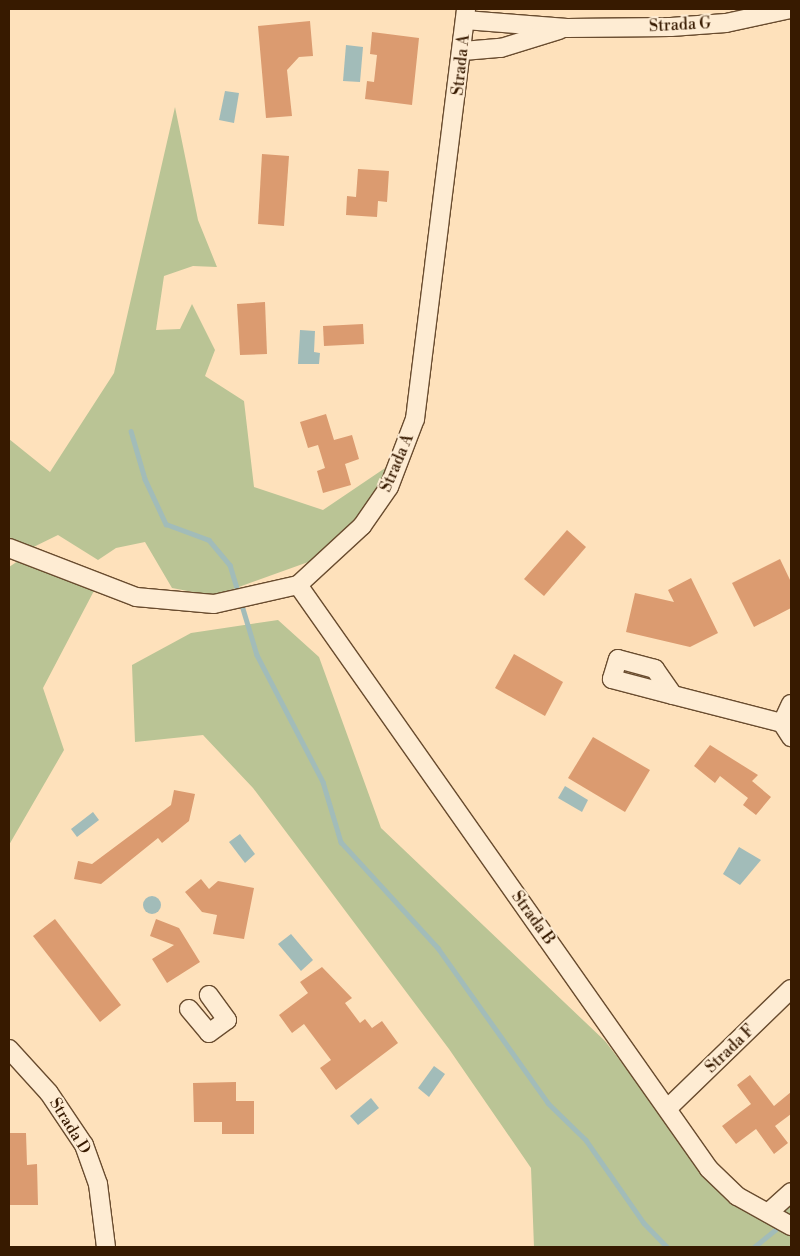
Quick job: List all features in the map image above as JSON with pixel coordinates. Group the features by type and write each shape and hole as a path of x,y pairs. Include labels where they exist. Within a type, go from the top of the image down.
{"street":[{"name":"Strada G","path":"466,15 567,28 726,23 791,9"},
{"name":"Strada A","path":"12,553 136,597 186,604 241,600 298,585 335,556 367,520 389,487 408,445 424,365 466,15"},
{"name":"Strada G","path":"463,51 501,48 567,28"},
{"name":"Strada B","path":"298,585 723,1184 782,1221"},
{"path":"673,695 787,730 791,704"},
{"name":"Strada F","path":"668,1108 791,989"},
{"path":"189,1009 208,1033 228,1020 208,995"},
{"name":"Strada D","path":"9,1049 49,1093 84,1145 98,1184 106,1247"},
{"path":"782,1221 791,1192"}],"green space":[{"path":"175,107 198,220 217,267 193,266 164,276 156,330 180,329 192,304 215,350 205,376 244,401 254,487 323,510 394,462 360,519 311,561 214,596 172,588 145,542 116,548 98,560 58,535 9,559 9,439 50,472 114,373"},
{"path":"27,555 96,587 43,688 64,750 9,845 9,567"},
{"path":"278,620 319,657 381,828 605,1041 722,1193 765,1220 791,1206 791,1247 534,1247 531,1168 449,1049 253,788 203,735 135,742 132,665 191,633"}],"water":[{"path":"346,45 363,47 360,82 343,81"},
{"path":"225,91 239,93 234,123 219,120"},
{"path":"300,330 315,331 314,352 320,353 319,364 298,364"},
{"path":"565,786 588,800 582,812 558,798"},
{"path":"93,812 99,820 77,837 71,829"},
{"path":"240,834 255,854 245,863 229,842"},
{"path":"739,847 761,860 740,885 723,874"},
{"path":"148,896 156,896 161,901 159,912 148,914 143,909 143,901"},
{"path":"291,934 313,960 301,971 278,944"},
{"path":"434,1066 445,1074 429,1097 418,1088"},
{"path":"371,1098 379,1108 358,1125 350,1116"}],"building":[{"path":"310,21 313,56 299,57 287,70 292,116 266,118 258,26"},
{"path":"372,32 419,38 412,105 365,99 367,81 374,82 377,55 370,54"},
{"path":"262,154 289,156 284,226 258,224"},
{"path":"358,169 389,171 387,202 378,201 377,217 346,215 347,196 356,197"},
{"path":"265,302 267,354 240,355 237,304"},
{"path":"363,324 364,344 324,346 323,326"},
{"path":"326,414 334,440 352,435 359,459 345,464 351,485 323,493 317,471 325,468 318,445 308,448 300,422"},
{"path":"567,530 586,547 544,596 524,579"},
{"path":"780,559 791,582 791,608 754,627 732,583"},
{"path":"691,578 718,633 690,647 626,632 635,593 674,602 668,590"},
{"path":"514,654 563,682 545,716 495,688"},
{"path":"593,737 650,770 625,812 568,778"},
{"path":"710,745 758,775 752,781 771,797 756,815 743,805 748,798 720,776 715,783 694,766"},
{"path":"174,790 195,794 189,821 162,843 158,838 101,884 74,879 78,861 92,864 171,805"},
{"path":"201,879 209,889 218,881 254,888 244,939 213,934 217,915 202,912 185,892"},
{"path":"55,919 121,1005 100,1022 33,936"},
{"path":"156,919 179,928 200,962 167,983 152,959 174,945 150,936"},
{"path":"322,967 352,998 345,1003 360,1023 365,1019 372,1028 382,1021 398,1043 336,1090 320,1068 331,1060 304,1024 292,1033 279,1015 308,993 300,982"},
{"path":"750,1075 774,1106 791,1092 791,1114 775,1126 788,1143 774,1154 756,1129 736,1144 722,1126 751,1104 737,1085"},
{"path":"236,1082 236,1101 254,1101 254,1134 222,1134 222,1122 194,1122 193,1083"},
{"path":"9,1133 26,1133 27,1165 37,1164 38,1205 9,1205"}],"waterway":[{"path":"131,431 145,479 166,524 209,540 230,565 239,594"},
{"path":"241,602 257,655 323,782 341,842 438,948 548,1103 586,1140 644,1223 667,1247"},
{"path":"754,1247 781,1225"}]}
